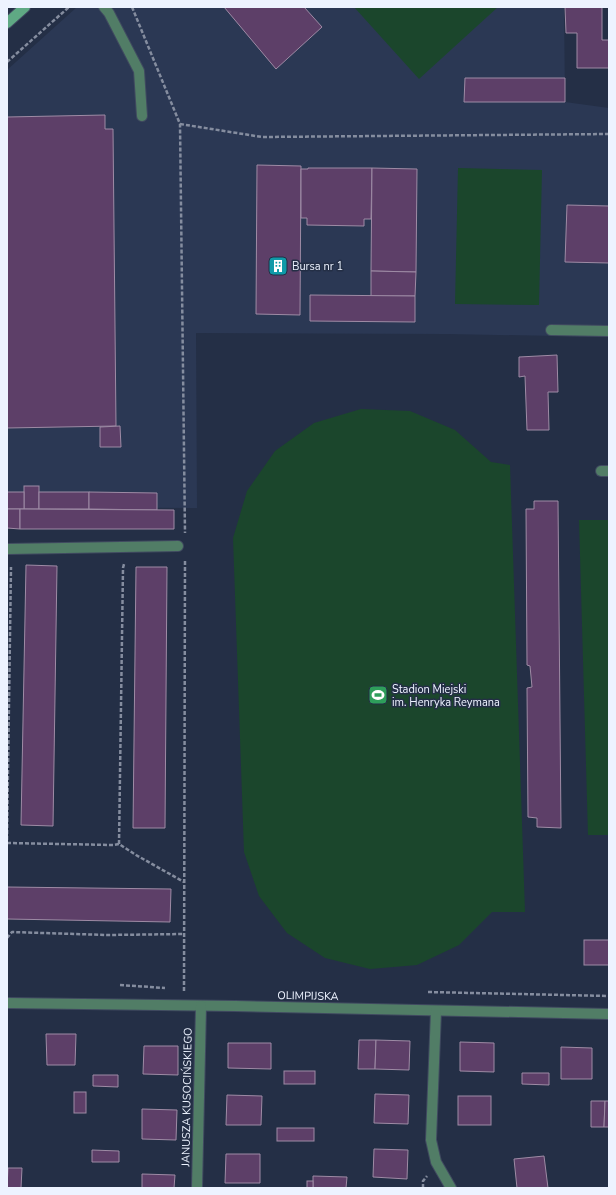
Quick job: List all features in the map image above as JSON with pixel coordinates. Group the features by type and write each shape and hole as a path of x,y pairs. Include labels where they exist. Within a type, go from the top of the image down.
{"street":[{"path":"7,23 25,7"},
{"path":"104,7 109,13 140,71 142,116"},
{"path":"551,330 609,331"},
{"path":"7,549 178,546"},
{"name":"OLIMPIJSKA","path":"7,1003 609,1014"},
{"name":"JANUSZA KUSOCIŃSKIEGO","path":"197,1188 201,1006"},
{"path":"436,1011 431,1140 436,1162 451,1188"}],"path":[{"path":"7,62 69,7"},
{"path":"132,7 180,124 185,536"},
{"path":"180,124 262,137 609,134"},
{"path":"177,989 184,990 185,556"},
{"path":"119,844 124,564"},
{"path":"7,840 12,567"},
{"path":"7,843 112,846 119,844 184,882"},
{"path":"7,938 12,932 108,935 184,934"},
{"path":"120,985 170,988"},
{"path":"423,1188 423,1181 429,1172"}],"shaded area":[{"path":"77,7 564,7 565,102 609,108 609,337 448,334 196,333 197,508 7,507 7,70"}],"green space":[{"path":"354,7 498,7 419,79"},
{"path":"458,168 542,170 539,305 455,304"},
{"name":"Stadion Miejski im. Henryka Reymana","path":"361,409 410,411 455,430 491,462 510,465 525,912 492,912 459,945 417,965 370,969 325,958 287,933 259,896 244,852 233,538 247,491 275,451 314,423"},
{"path":"579,520 609,520 609,835 588,835"}],"building":[{"path":"224,7 304,7 322,27 276,69"},
{"path":"565,7 602,7 602,40 609,40 609,68 577,68 577,33 566,33"},
{"path":"465,78 565,78 565,102 464,102"},
{"path":"105,115 105,129 113,129 116,426 7,428 7,117"},
{"name":"Bursa nr 1","path":"257,165 301,166 300,315 256,314"},
{"path":"372,168 371,219 364,219 364,226 307,225 307,218 301,218 301,169"},
{"path":"372,168 417,169 416,272 371,271"},
{"path":"567,205 609,206 609,263 565,262"},
{"path":"371,271 416,272 415,296 371,296"},
{"path":"310,295 415,296 415,322 310,321"},
{"path":"557,355 558,392 548,392 549,430 527,430 525,376 519,377 519,357"},
{"path":"120,426 121,447 100,447 100,427"},
{"path":"24,486 39,486 39,509 24,509"},
{"path":"7,492 24,492 24,509 7,509"},
{"path":"39,492 89,492 89,509 39,509"},
{"path":"89,492 157,493 157,510 89,509"},
{"path":"534,501 558,501 561,828 537,827 537,818 528,817 527,688 532,687 530,666 527,665 526,509 534,509"},
{"path":"7,509 20,509 20,529 7,528"},
{"path":"20,509 174,510 174,529 20,529"},
{"path":"26,565 57,566 53,826 21,825"},
{"path":"136,567 167,567 165,828 133,828"},
{"path":"7,887 171,889 170,922 7,919"},
{"path":"584,940 609,940 609,965 584,965"},
{"path":"46,1034 76,1034 75,1065 47,1065"},
{"path":"359,1040 376,1040 375,1069 358,1069"},
{"path":"376,1040 410,1041 409,1070 375,1069"},
{"path":"460,1042 494,1043 494,1072 460,1071"},
{"path":"228,1043 271,1043 271,1069 228,1068"},
{"path":"144,1046 178,1046 178,1075 143,1074"},
{"path":"561,1047 592,1048 592,1079 561,1079"},
{"path":"284,1071 315,1071 315,1084 284,1084"},
{"path":"522,1073 549,1073 549,1085 522,1084"},
{"path":"93,1075 118,1075 118,1087 93,1086"},
{"path":"74,1092 86,1092 86,1113 74,1113"},
{"path":"375,1094 409,1095 408,1124 374,1123"},
{"path":"227,1095 262,1096 261,1125 226,1125"},
{"path":"458,1096 491,1096 491,1125 458,1125"},
{"path":"591,1101 605,1101 604,1127 591,1127"},
{"path":"605,1101 609,1101 609,1127 604,1127"},
{"path":"142,1109 177,1110 176,1140 142,1139"},
{"path":"277,1128 314,1128 314,1141 277,1141"},
{"path":"374,1149 408,1150 407,1179 373,1177"},
{"path":"92,1150 119,1151 119,1162 92,1162"},
{"path":"226,1154 260,1154 260,1183 225,1183"},
{"path":"544,1156 548,1188 517,1188 514,1159"},
{"path":"8,1168 22,1168 21,1188 7,1188"},
{"path":"142,1174 175,1175 174,1188 142,1188"},
{"path":"313,1176 347,1177 346,1188 313,1188"},
{"path":"307,1181 313,1181 313,1188 307,1188"}],"place":[{"name":"Bursa nr 1","path":"278,266"},
{"name":"Stadion Miejski im. Henryka Reymana","path":"378,695"}]}
